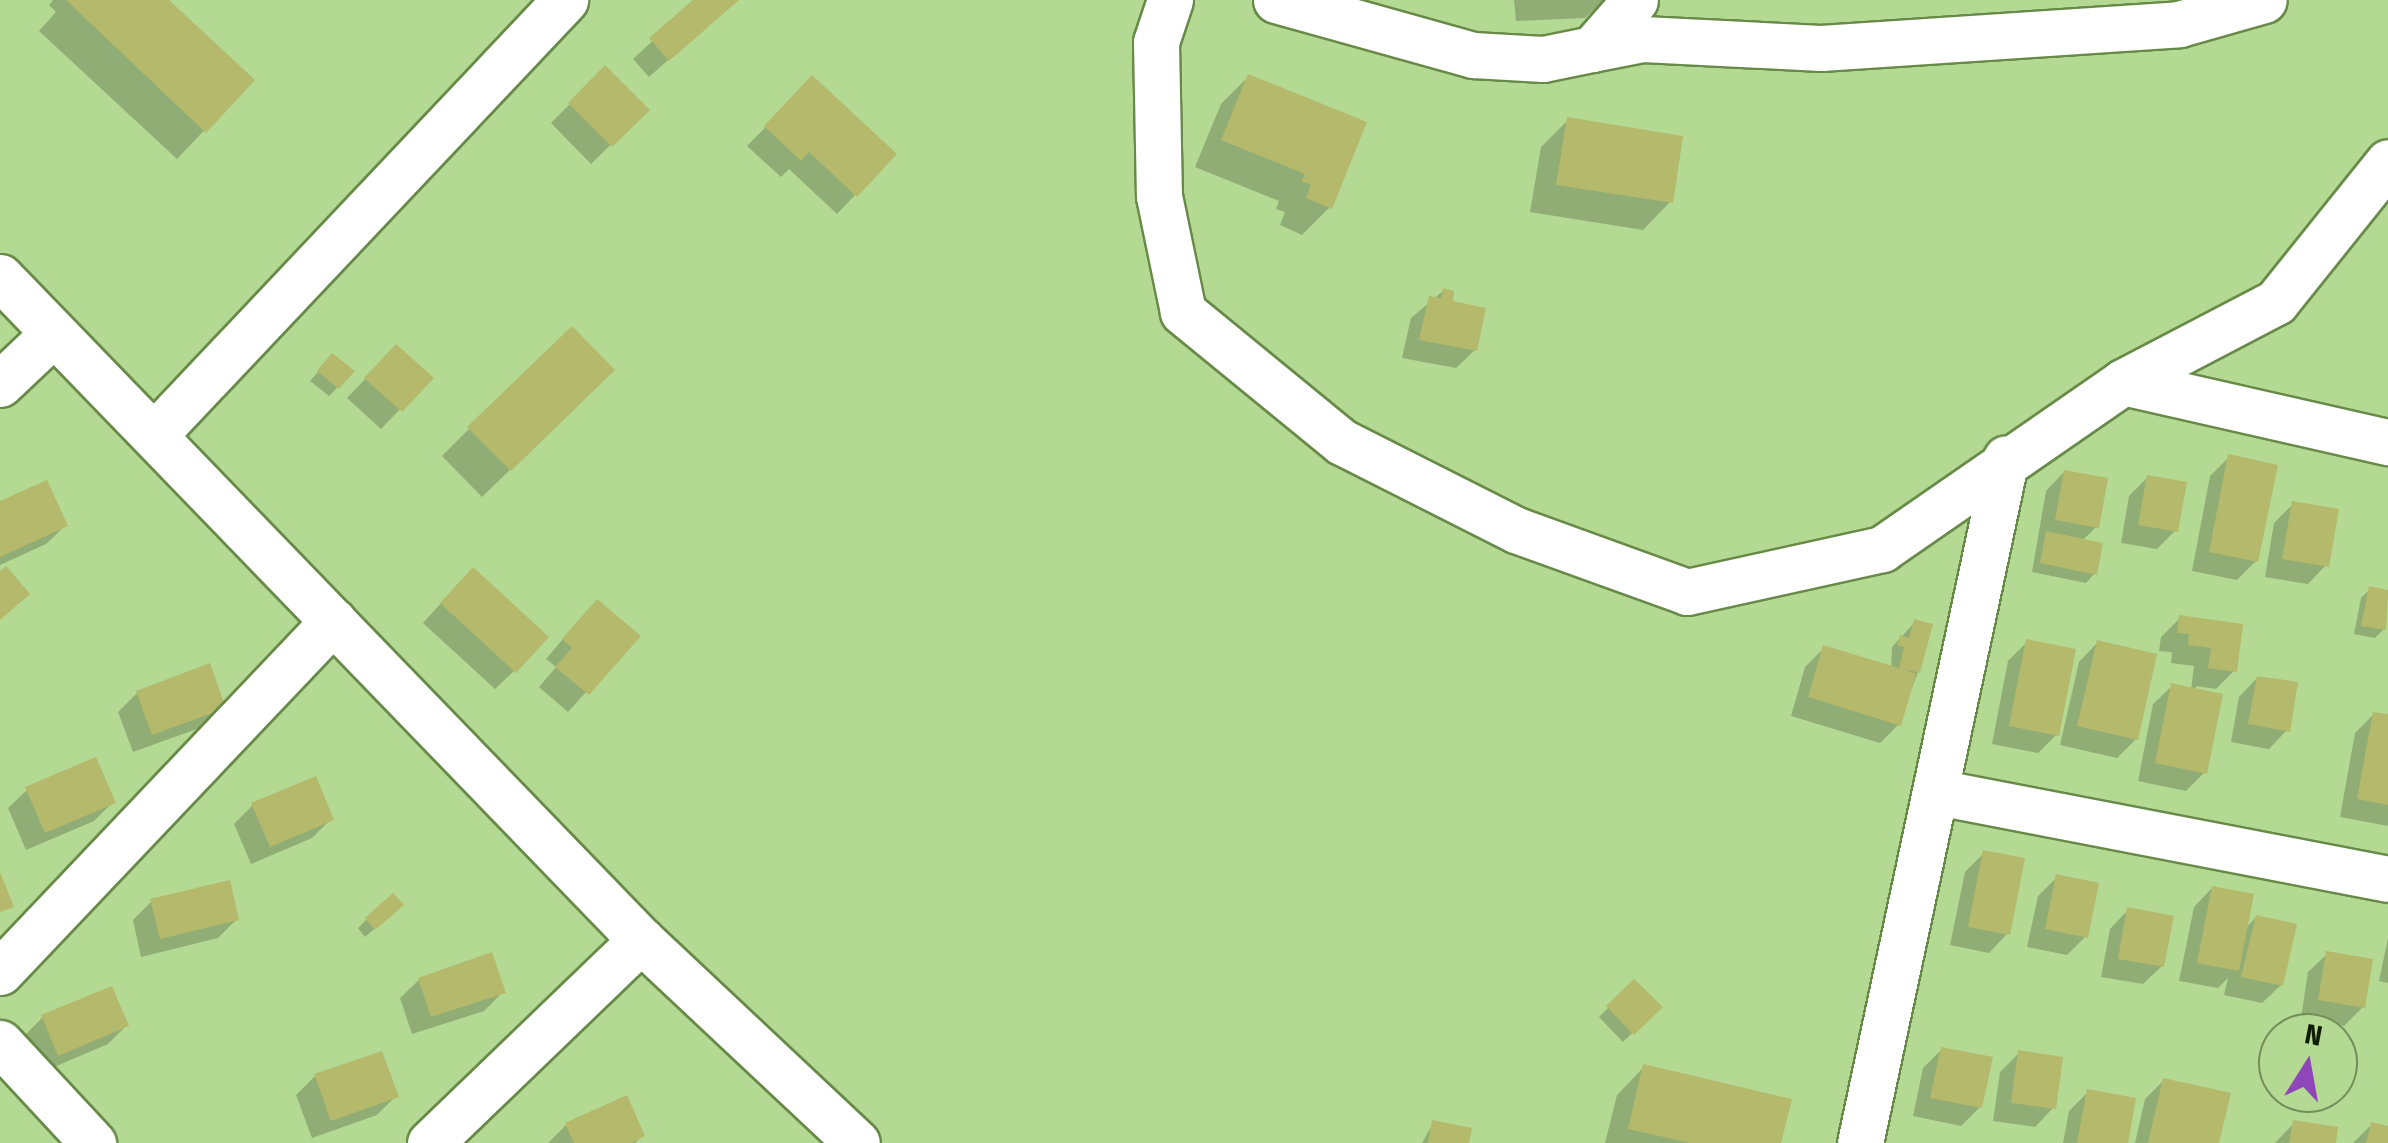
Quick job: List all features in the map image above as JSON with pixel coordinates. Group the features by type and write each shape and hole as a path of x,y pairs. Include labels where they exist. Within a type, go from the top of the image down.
{"street":[{"path":"156,433 565,0"},
{"path":"1170,0 1156,42 1159,196 1183,312 1342,442 1516,530 1687,592 1882,549 2006,458 2123,382 2276,302 2388,162"},
{"path":"1276,0 1473,55 1543,59 1642,39 1821,48 2179,24 2264,0"},
{"path":"1592,49 1636,0"},
{"path":"0,277 156,433 332,622 641,940 857,1143"},
{"path":"0,384 54,333"},
{"path":"2123,382 2388,442"},
{"path":"1860,1143 2006,458"},
{"path":"0,972 332,622"},
{"path":"1937,792 2388,880"},
{"path":"430,1143 641,940"},
{"path":"0,1043 94,1143"}],"building":[{"path":"66,0 169,0 255,80 206,133"},
{"path":"693,0 739,0 669,61 649,38"},
{"path":"605,65 650,110 612,147 568,103"},
{"path":"1248,74 1367,122 1332,209 1306,198 1311,185 1301,181 1305,174 1221,140"},
{"path":"812,75 897,154 857,197 809,152 801,161 764,126"},
{"path":"1567,117 1683,136 1673,203 1556,185"},
{"path":"1443,288 1454,291 1453,301 1486,308 1477,351 1419,340 1429,296 1441,298"},
{"path":"572,326 615,370 511,471 467,427"},
{"path":"396,344 434,378 402,412 364,378"},
{"path":"332,353 355,371 339,389 317,371"},
{"path":"2228,454 2278,465 2258,562 2209,552"},
{"path":"2064,470 2108,478 2099,528 2055,520"},
{"path":"2147,475 2187,482 2178,532 2138,525"},
{"path":"47,480 68,526 0,557 0,501"},
{"path":"2292,501 2339,509 2329,567 2282,559"},
{"path":"2046,531 2103,543 2097,575 2040,563"},
{"path":"6,566 30,594 0,620 0,571"},
{"path":"473,567 549,637 516,673 440,603"},
{"path":"2369,586 2388,590 2386,630 2361,626"},
{"path":"597,599 641,636 589,695 555,667 572,648 562,639"},
{"path":"2179,615 2243,624 2237,672 2208,668 2211,648 2188,645 2189,634 2177,633"},
{"path":"1914,619 1933,624 1920,673 1904,669 1916,674 1901,726 1808,697 1823,645 1899,668 1904,647 1897,645 1900,635 1909,638"},
{"path":"2026,639 2076,649 2059,736 2009,726"},
{"path":"2097,640 2157,654 2138,740 2077,726"},
{"path":"210,663 226,708 152,735 136,691"},
{"path":"2257,676 2298,682 2290,732 2248,724"},
{"path":"2171,683 2223,694 2207,774 2155,763"},
{"path":"2373,712 2388,714 2388,805 2357,799"},
{"path":"96,757 116,803 45,833 25,787"},
{"path":"316,776 334,820 270,847 251,803"},
{"path":"1983,850 2025,858 2010,935 1968,927"},
{"path":"0,872 14,907 0,912"},
{"path":"2056,874 2099,883 2088,938 2045,929"},
{"path":"230,880 239,920 160,939 150,899"},
{"path":"2212,886 2254,894 2239,971 2197,963"},
{"path":"393,893 404,905 375,930 365,918"},
{"path":"2127,907 2174,916 2164,967 2118,959"},
{"path":"2256,915 2297,924 2283,986 2241,977"},
{"path":"2326,951 2373,959 2365,1008 2318,1000"},
{"path":"492,952 506,993 431,1017 418,978"},
{"path":"1634,979 1663,1007 1634,1035 1606,1006"},
{"path":"112,986 129,1026 58,1056 41,1015"},
{"path":"1941,1047 1993,1057 1982,1108 1930,1098"},
{"path":"2018,1050 2063,1057 2056,1109 2011,1103"},
{"path":"382,1051 399,1097 331,1121 314,1074"},
{"path":"1643,1064 1792,1099 1781,1143 1690,1143 1628,1129"},
{"path":"2163,1078 2231,1093 2219,1143 2148,1143"},
{"path":"2087,1089 2136,1098 2128,1143 2077,1143"},
{"path":"627,1095 645,1136 631,1143 574,1143 565,1123"},
{"path":"1432,1120 1472,1128 1469,1143 1428,1143"},
{"path":"2293,1120 2338,1127 2336,1143 2289,1143"},
{"path":"2371,1122 2388,1126 2388,1143 2366,1143"}]}
